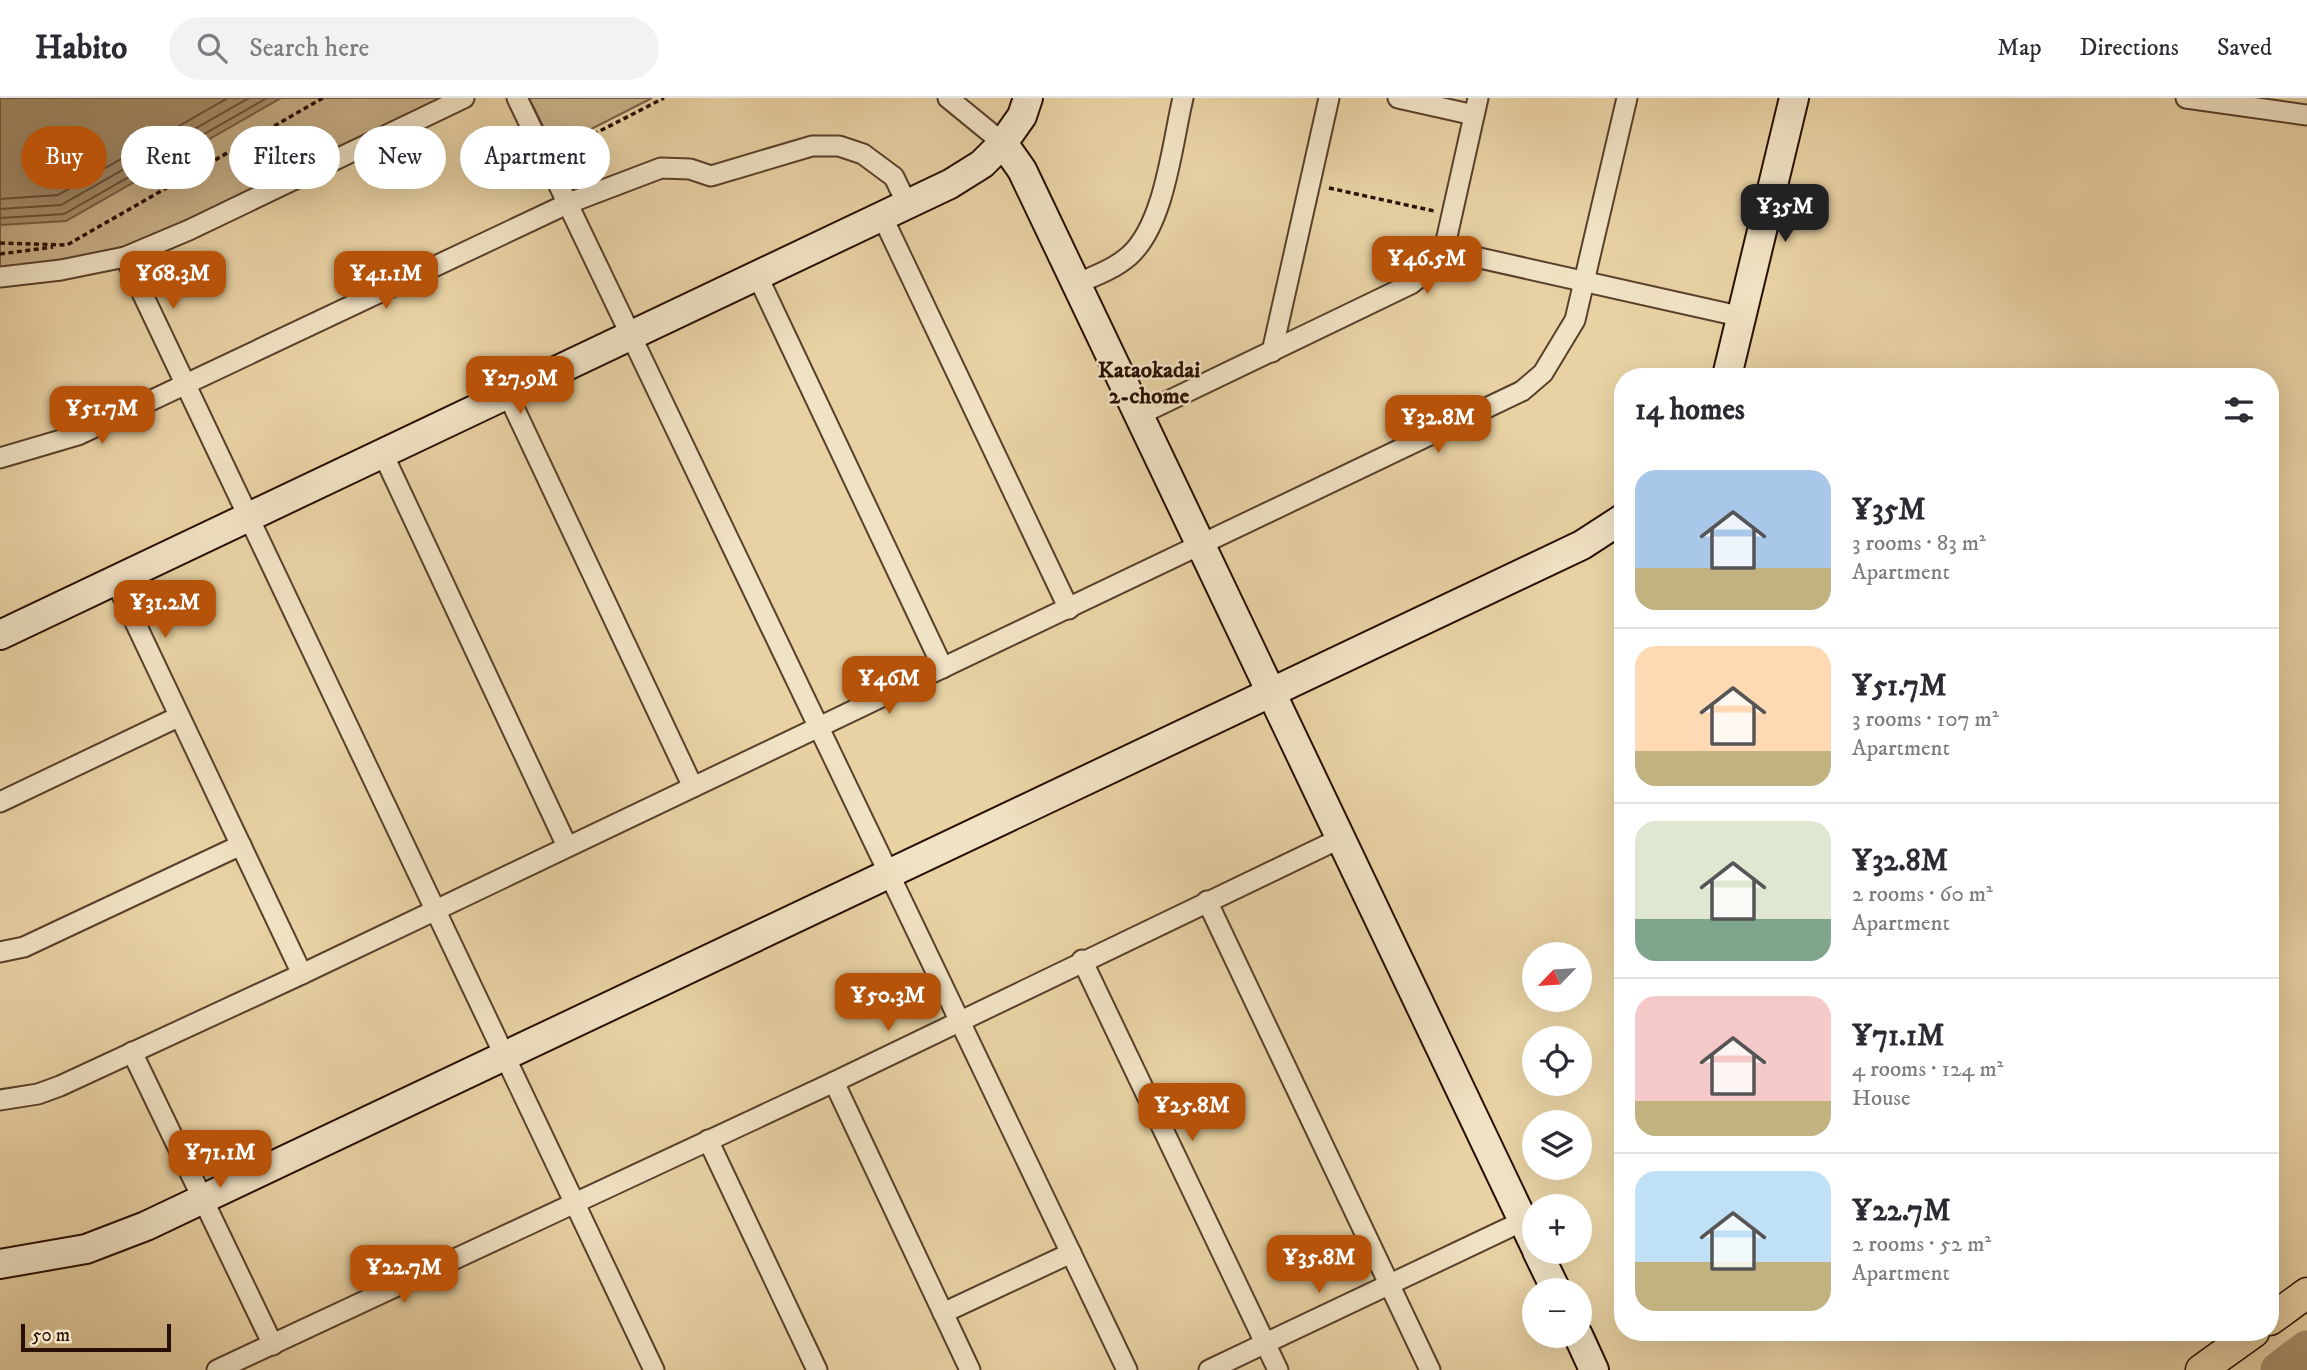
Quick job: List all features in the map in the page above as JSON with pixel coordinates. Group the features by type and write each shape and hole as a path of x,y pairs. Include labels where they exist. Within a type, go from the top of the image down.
{"main road":[{"path":"2279,1313 2307,1293"},
{"path":"2201,1370 2241,1341"}],"street":[{"path":"0,277 61,270 125,257 189,230 464,98"},
{"path":"517,98 531,126"},
{"path":"948,98 1003,143 1022,170 1522,1218"},
{"path":"0,635 965,176 1003,143 1021,116 1028,98"},
{"path":"1076,284 1119,264 1146,234 1157,209 1183,98"},
{"path":"1272,352 1329,98"},
{"path":"1139,415 1411,284 1427,271 1444,250 1476,106 1398,98"},
{"path":"0,1100 38,1094 302,974 1522,391 1543,373 1575,320 1627,98"},
{"path":"1729,368 1794,98"},
{"path":"2186,98 2307,115"},
{"path":"0,458 78,435 569,203 661,169 690,169 711,176 732,172 812,146 839,146 863,154 894,177 894,210 1069,609"},
{"path":"562,189 817,728 1127,1370"},
{"path":"1444,250 1743,317"},
{"path":"125,257 654,1370"},
{"path":"757,275 943,668"},
{"path":"508,395 692,787"},
{"path":"383,454 567,846"},
{"path":"0,1264 86,1249 146,1226 1582,545 1614,524"},
{"path":"115,580 302,974"},
{"path":"0,802 178,717"},
{"path":"217,1370 834,1082 1082,960 1341,838"},
{"path":"0,953 24,947 241,845"},
{"path":"1207,901 1430,1370"},
{"path":"1082,960 1278,1370"},
{"path":"132,1052 273,1345"},
{"path":"834,1082 970,1370"},
{"path":"708,1140 817,1370"},
{"path":"1209,1370 1390,1284 1522,1236"},
{"path":"943,1313 1071,1253"},
{"path":"1584,1348 1594,1370"}],"path":[{"path":"0,254 65,245 323,98"},
{"path":"609,126 664,98"},
{"path":"1309,184 1451,215"},
{"path":"0,243 65,245"}],"shaded area":[{"path":"0,98 446,98 387,126 354,126 354,142 340,148 340,126 229,126 229,189 254,189 126,246 69,261 0,268"},
{"path":"529,98 652,98 597,126 543,126"}],"water":[{"path":"0,98 281,98 215,136 215,126 121,126 122,189 66,221 0,225"}],"waterway":[{"path":"2279,1370 2307,1349"}],"district":[{"name":"Kataokadai 2-chome","path":"1149,383"}]}
